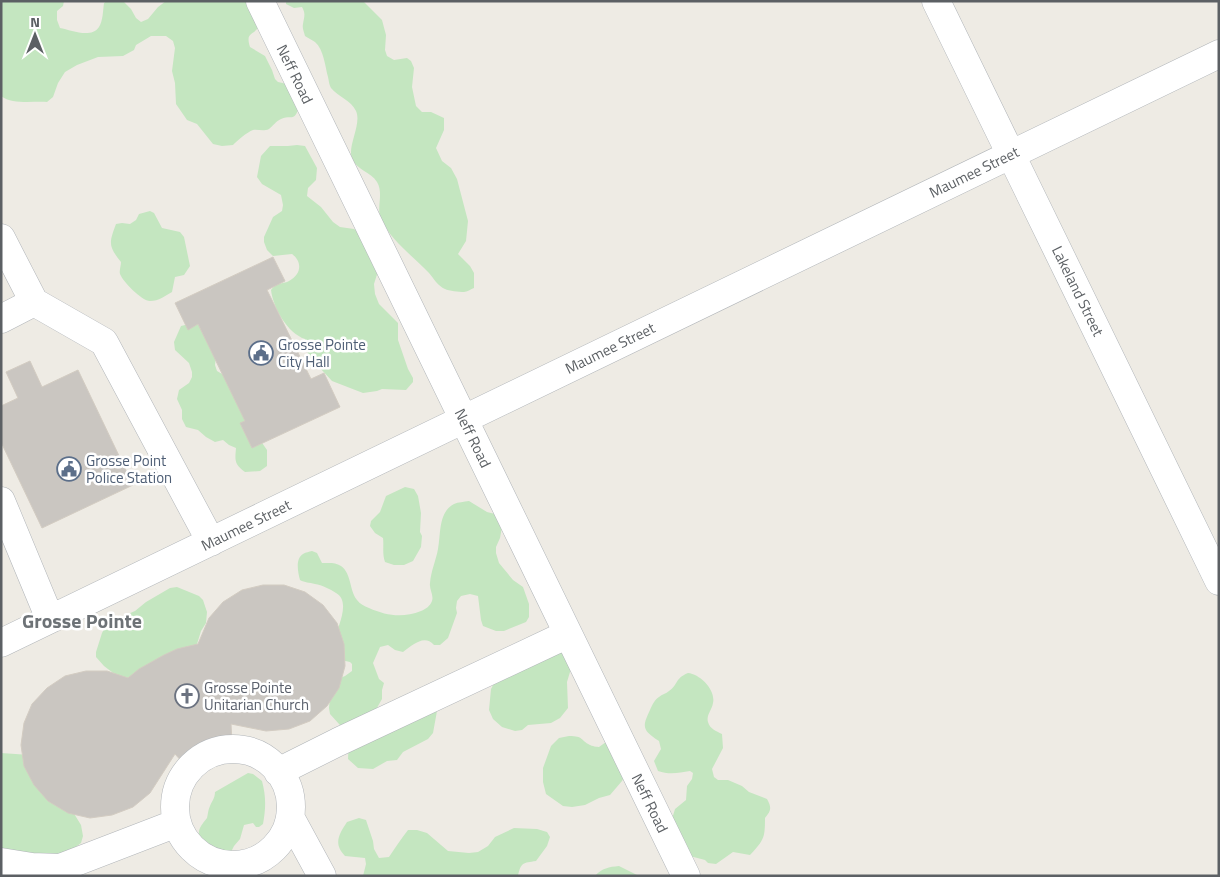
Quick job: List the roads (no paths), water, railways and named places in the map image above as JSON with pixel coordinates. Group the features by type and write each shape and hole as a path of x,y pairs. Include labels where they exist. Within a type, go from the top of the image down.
{"street":[{"name":"Neff Road","path":"260,1 686,876"},
{"name":"Lakeland Street","path":"936,1 1219,582"},
{"name":"Maumee Street","path":"1,643 1219,54"},
{"path":"1,238 34,302 104,342 211,542"},
{"path":"1,319 34,302"},
{"path":"1,501 50,619"},
{"path":"278,772 568,634"},
{"path":"239,749 257,754 273,765 284,780 290,798 290,817 283,836 271,851 255,861 236,864 216,862 205,865 185,840 177,823 174,804 179,786 188,770 203,757 220,750 239,749"},
{"path":"290,817 322,876"},
{"path":"1,862 32,867 60,868 177,823"}],"place":[{"name":"Grosse Pointe City Hall","path":"261,353"},
{"name":"Grosse Point Police Station","path":"69,469"},
{"name":"Grosse Pointe Unitarian Church","path":"187,696"}],"district":[{"name":"Grosse Pointe","path":"82,620"}]}
